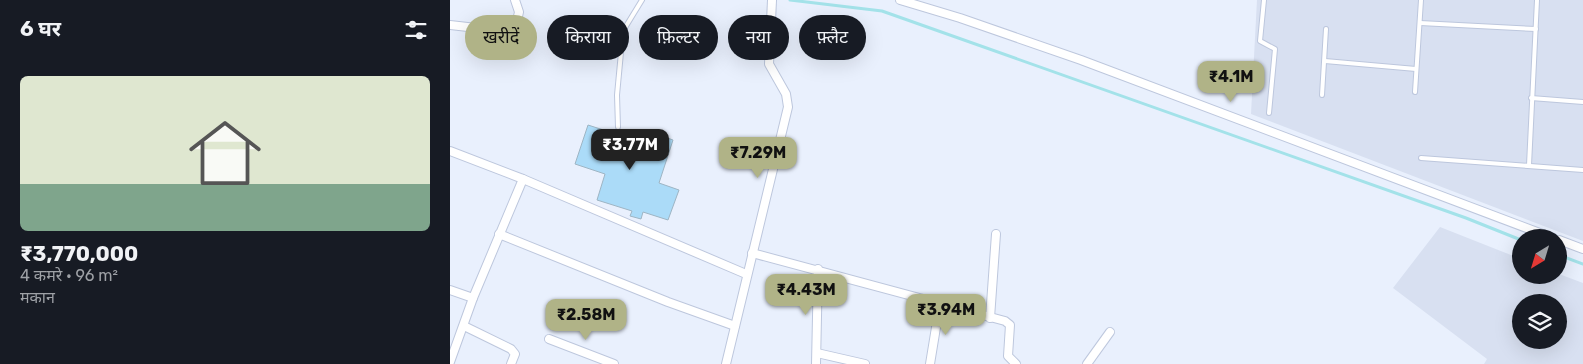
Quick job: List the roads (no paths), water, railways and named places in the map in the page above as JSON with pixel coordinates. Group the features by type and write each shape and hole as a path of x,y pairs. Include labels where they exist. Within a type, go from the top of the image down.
{"street":[{"path":"515,0 518,15"},
{"path":"726,364 746,274 788,107 786,94 770,64 772,0"},
{"path":"900,0 960,18 1081,60 1529,229"},
{"path":"450,25 465,27"},
{"path":"450,152 523,179 746,274"},
{"path":"450,362 473,298 523,179"},
{"path":"499,234 668,302 734,326"},
{"path":"990,318 996,234"},
{"path":"1568,243 1583,249"},
{"path":"752,253 818,269 1010,323 1010,362"},
{"path":"816,364 818,269"},
{"path":"450,290 473,298"},
{"path":"930,364 940,303"},
{"path":"464,326 511,349 515,354 511,364"},
{"path":"1087,364 1110,332"},
{"path":"550,339 614,364"},
{"path":"816,352 865,364"}],"lane":[{"path":"618,127 617,95 623,31 642,0"},
{"path":"1264,0 1260,41 1275,49 1269,113"},
{"path":"1415,92 1421,0"},
{"path":"1528,165 1537,0"},
{"path":"1420,24 1536,29"},
{"path":"1322,95 1326,29"},
{"path":"1325,62 1416,69"},
{"path":"1531,98 1583,102"},
{"path":"1421,158 1583,170"}],"waterway":[{"path":"790,0 882,11 1466,218 1512,236"},
{"path":"1568,258 1583,264"}]}
